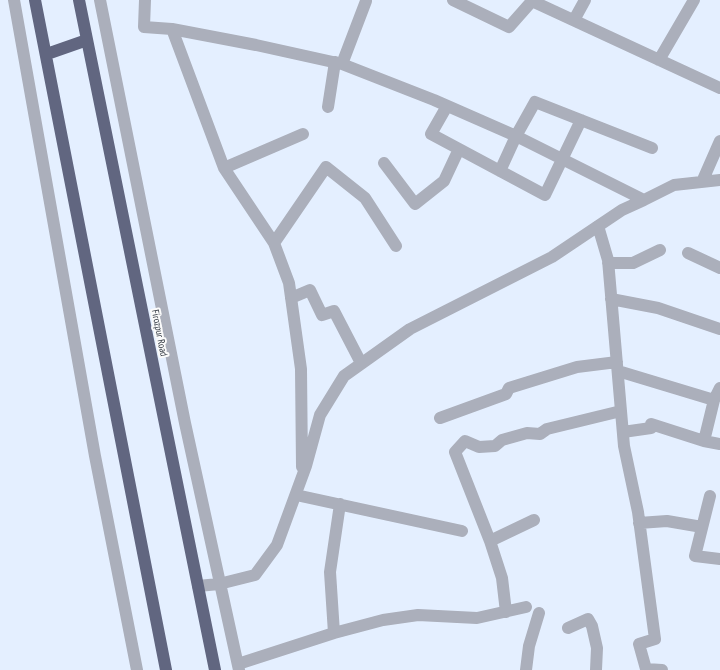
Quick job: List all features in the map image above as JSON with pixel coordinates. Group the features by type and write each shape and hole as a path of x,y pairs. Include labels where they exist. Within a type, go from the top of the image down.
{"highway":[{"path":"36,0 166,670"},
{"name":"Firozpur Road","path":"79,0 215,670"},
{"path":"47,54 87,40"}],"street":[{"path":"14,0 95,456 137,670"},
{"path":"100,0 185,423 219,584 239,667 334,633 383,620 418,615 477,618 526,607"},
{"path":"146,0 144,27 172,29 338,63 447,106 516,136 644,200"},
{"path":"328,107 338,63 365,0"},
{"path":"452,0 509,27 532,1 720,88"},
{"path":"574,20 585,0"},
{"path":"659,60 694,0"},
{"path":"172,29 224,168 274,243 289,283 301,369 302,478"},
{"path":"500,171 516,136 535,102 652,148"},
{"path":"447,106 431,134 545,195 580,120"},
{"path":"224,168 303,134"},
{"path":"702,182 720,141"},
{"path":"384,163 415,204 444,181 459,149"},
{"path":"274,243 326,167 365,198 396,246"},
{"path":"198,586 219,584 255,574 277,545 306,466 320,415 344,376 410,329 552,257 622,210 674,185 720,180"},
{"path":"598,226 608,263 624,446 639,523 655,639 639,644 646,669 662,670"},
{"path":"608,263 633,263 660,250"},
{"path":"688,253 720,268"},
{"path":"291,298 310,290 322,315 334,311 362,363"},
{"path":"611,299 658,308 720,329"},
{"path":"440,418 506,394 509,388 577,367 617,366 714,400"},
{"path":"704,441 714,400 720,388"},
{"path":"506,612 502,578 490,541 455,452 465,441 479,447 495,446 502,440 527,433 540,434 547,429 621,412"},
{"path":"623,432 651,428 651,424 704,441 720,444"},
{"path":"296,495 462,530"},
{"path":"710,496 695,556 720,559"},
{"path":"334,633 330,572 340,504"},
{"path":"490,541 534,520"},
{"path":"639,523 667,521 702,527"},
{"path":"526,670 530,646 539,613"},
{"path":"568,628 588,619 592,626 596,648 596,670"}]}
